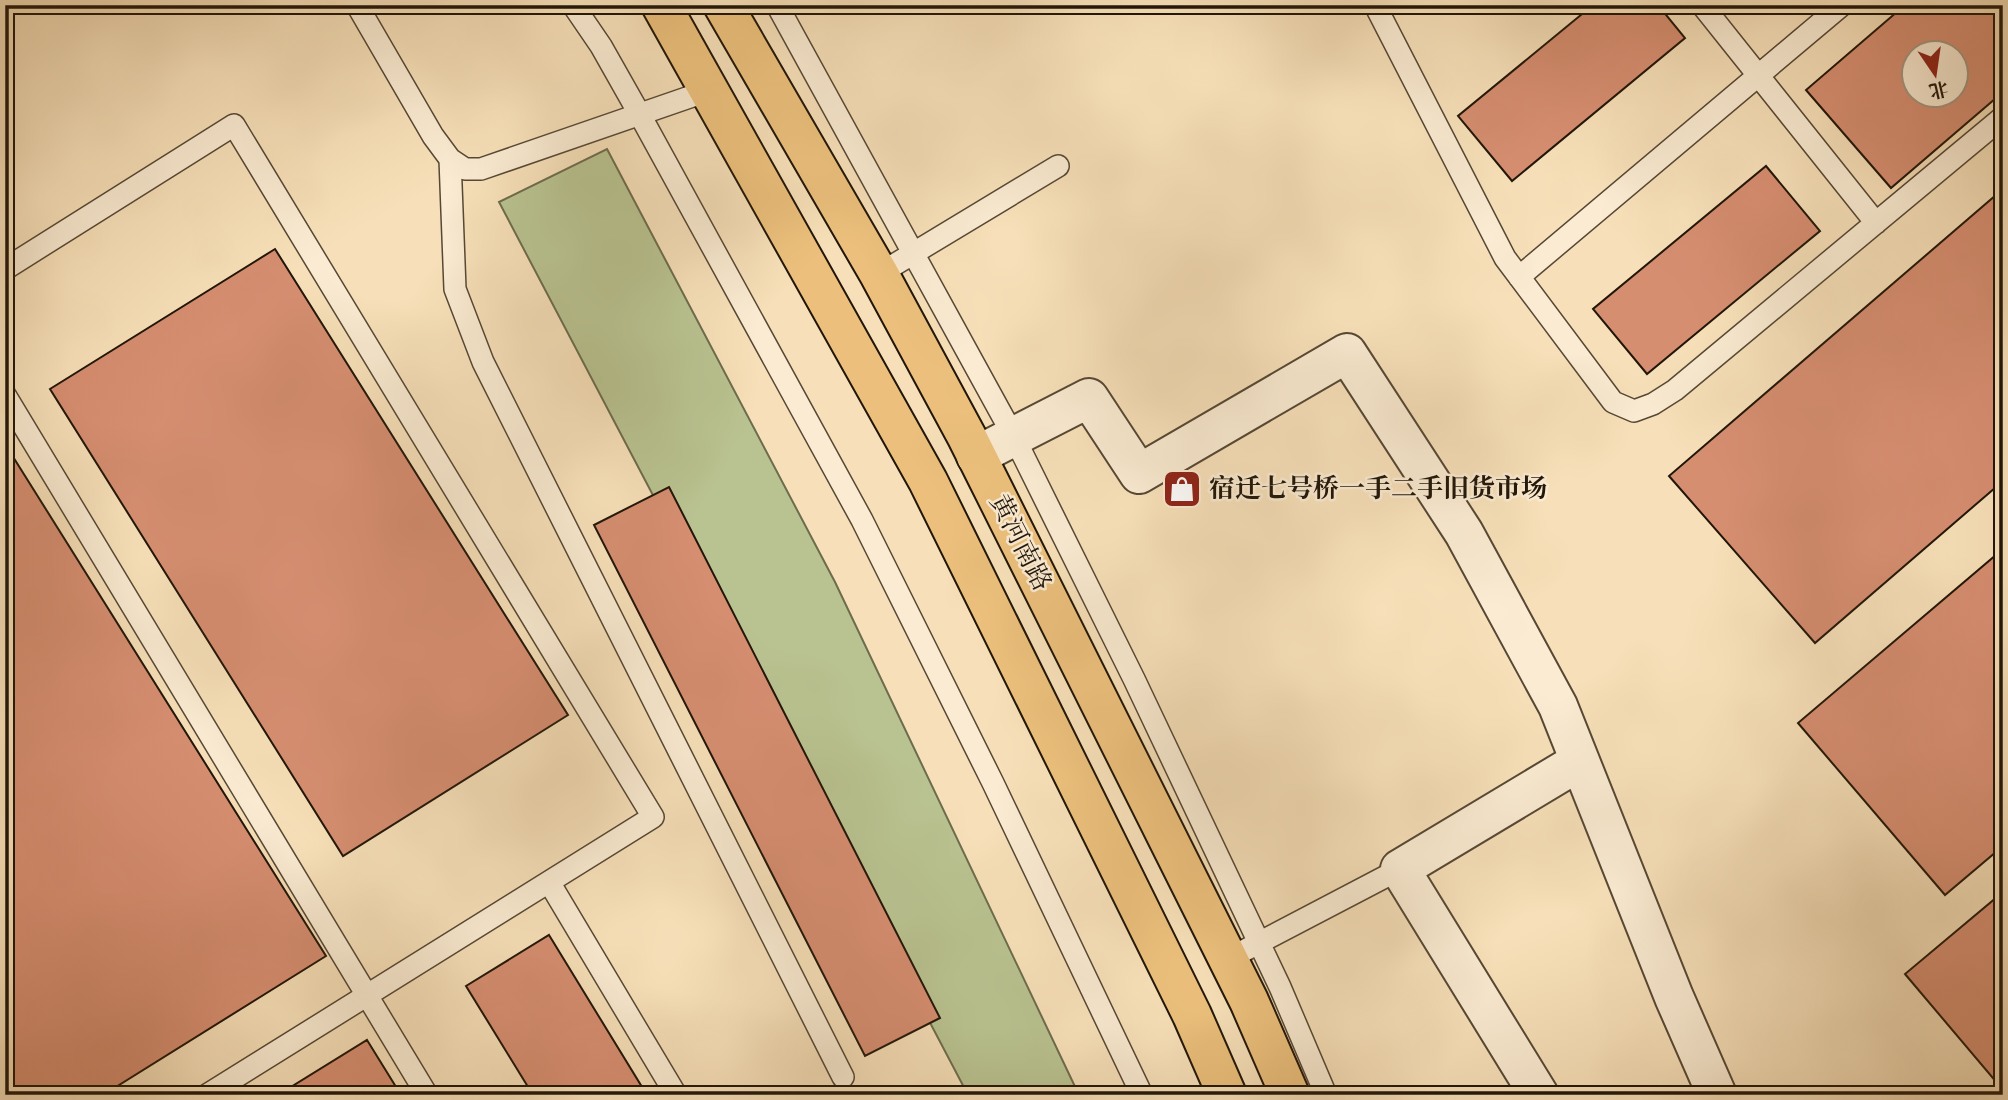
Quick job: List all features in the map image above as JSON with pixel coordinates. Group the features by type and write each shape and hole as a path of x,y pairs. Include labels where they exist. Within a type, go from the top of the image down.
{"main road":[{"name":"黄河南路","path":"660,5 928,481 1192,1015 1227,1095"},
{"name":"黄河南路","path":"723,5 879,274 1244,951 1249,1001 1290,1095"}],"street":[{"path":"976,456 1089,398 1139,474 1347,353 1464,533 1558,706 1674,997 1717,1095"},
{"path":"1539,1095 1400,869 1580,761"}],"lane":[{"path":"357,5 433,136 450,159 465,169 481,169 710,90"},
{"path":"573,5 601,46 640,115 862,520 993,783 1142,1095"},
{"path":"777,5 1014,437 1134,679 1244,951 1326,1095"},
{"path":"1375,5 1505,258 1613,402 1634,411 1653,404 1675,390 2003,117"},
{"path":"1702,5 1875,223"},
{"path":"1519,277 1842,5"},
{"path":"5,269 234,125 653,817 207,1095"},
{"path":"450,159 455,289 483,362 843,1077"},
{"path":"879,274 1058,166"},
{"path":"5,395 427,1095"},
{"path":"1244,951 1400,869"},
{"path":"549,882 676,1095"}],"green space":[{"path":"607,149 835,582 1079,1095 968,1095 499,202"}],"building":[{"path":"1593,5 1658,5 1685,38 1512,181 1458,116"},
{"path":"1905,5 2003,5 2003,92 1891,188 1806,90"},
{"path":"1766,166 1820,231 1647,374 1593,309"},
{"path":"2003,189 2003,481 1815,643 1669,476"},
{"path":"275,249 568,715 343,856 50,389"},
{"path":"5,444 326,956 103,1095 5,1095"},
{"path":"669,487 940,1018 865,1056 594,525"},
{"path":"2003,549 2003,846 1945,895 1798,723"},
{"path":"2003,892 2003,1090 1905,974"},
{"path":"549,935 642,1087 628,1095 533,1095 466,986"},
{"path":"367,1040 401,1095 278,1095"}],"place":[{"name":"宿迁七号桥一手二手旧货市场","path":"1182,489"}]}
